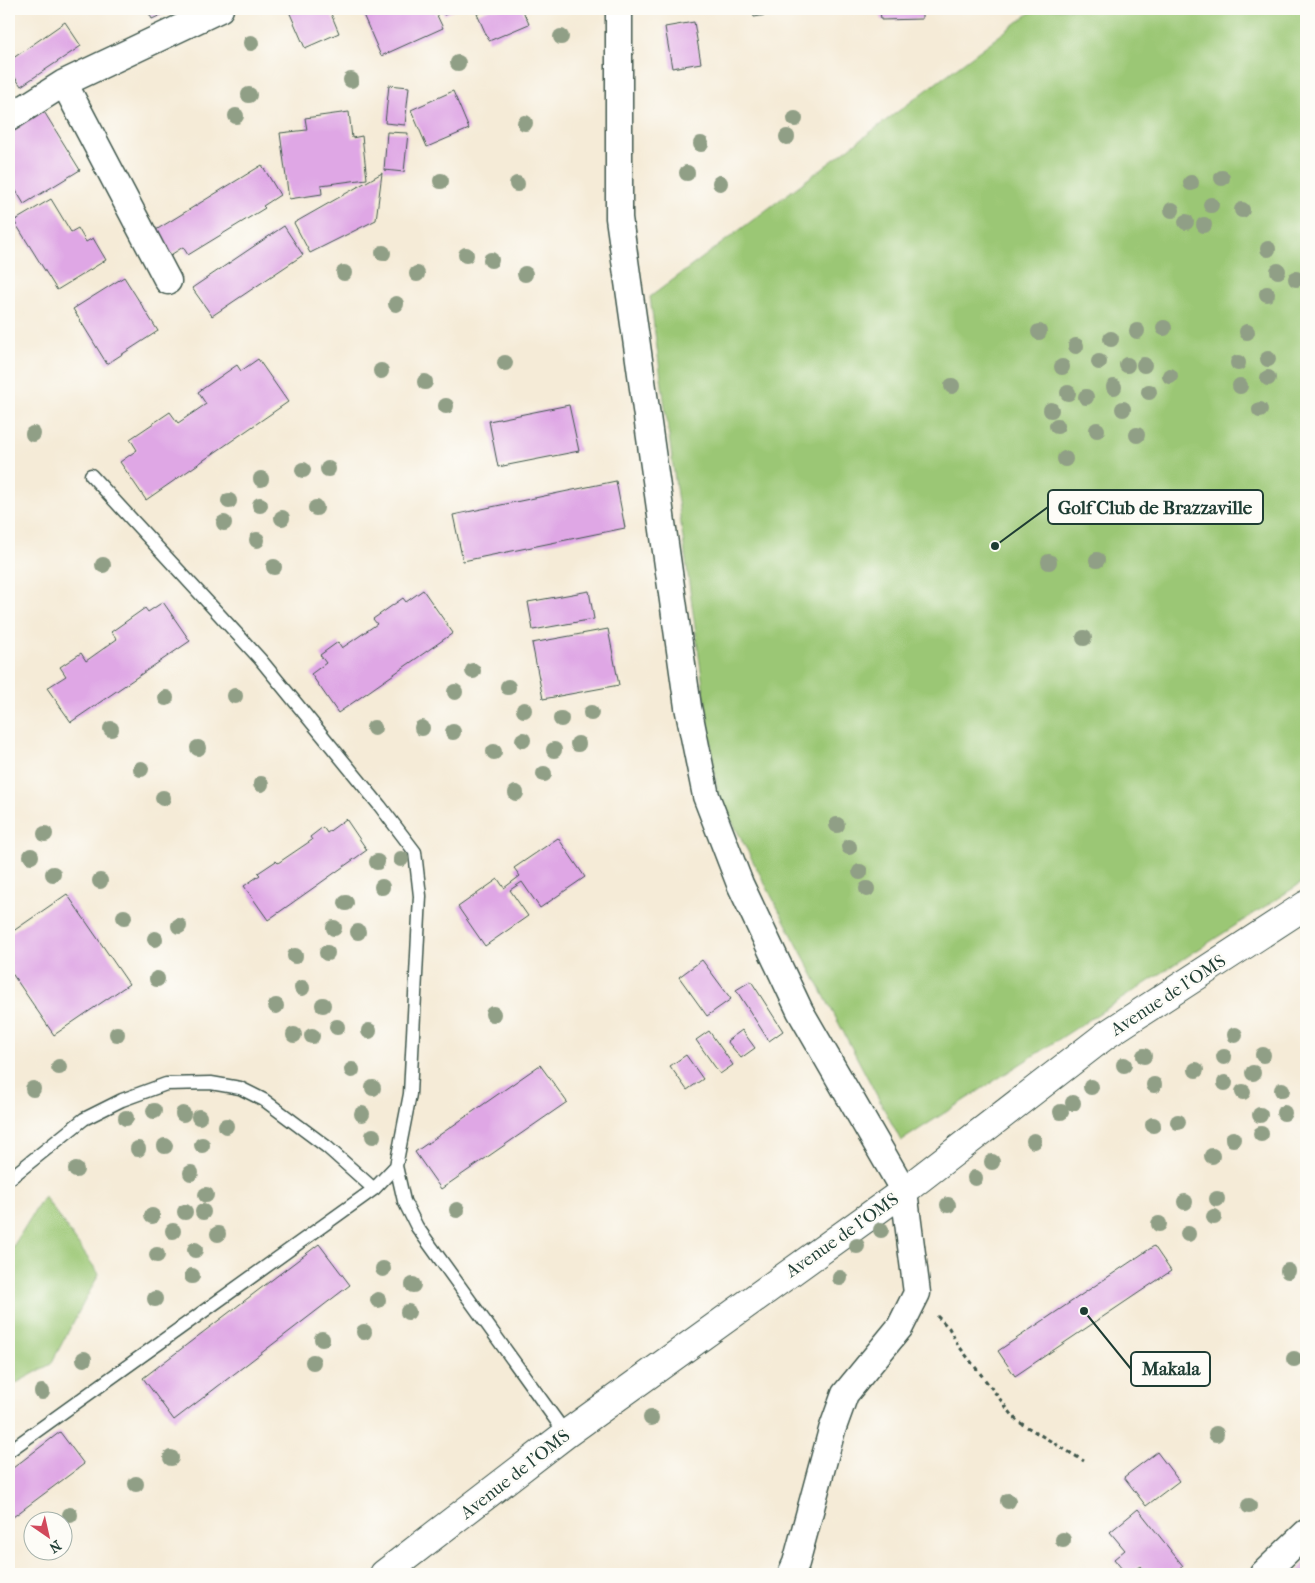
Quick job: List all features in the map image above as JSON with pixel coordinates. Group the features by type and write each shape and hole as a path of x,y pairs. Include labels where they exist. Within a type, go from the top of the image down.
{"street":[{"path":"9,118 64,83 220,9"},
{"path":"619,9 619,218 688,707 706,796 740,884 800,1011 904,1191 917,1293 900,1327 845,1394 832,1430 796,1563 791,1574"},
{"path":"64,83 168,281"},
{"name":"Avenue de l'OMS","path":"384,1574 566,1434 904,1191 1106,1035 1306,905"},
{"path":"1263,1574 1306,1533"}],"lane":[{"path":"91,475 260,660 380,806 415,852 420,896 410,1094 396,1166 404,1200 417,1227 566,1434"},
{"path":"9,1178 84,1119 122,1100 166,1084 211,1083 240,1088 264,1100 326,1147 374,1188"},
{"path":"9,1451 374,1188 396,1166"}],"path":[{"path":"917,1293 949,1328 958,1345 1017,1420 1084,1462"}],"green space":[{"path":"1035,9 1306,9 1306,880 901,1141 718,795 650,297"},
{"path":"44,1196 99,1274 51,1364 9,1387 9,1253"}],"building":[{"path":"147,9 174,9 152,19"},
{"path":"288,9 329,9 339,33 305,48"},
{"path":"434,9 443,28 381,56 361,10"},
{"path":"442,9 457,9 444,15"},
{"path":"490,9 522,9 529,24 489,41 477,14"},
{"path":"752,9 798,9 798,10 754,17"},
{"path":"880,9 922,9 922,19 881,20"},
{"path":"65,22 81,46 21,86 9,69 9,61"},
{"path":"694,22 701,63 672,68 665,27"},
{"path":"389,85 409,87 405,125 385,123"},
{"path":"453,91 469,129 427,147 411,110"},
{"path":"43,110 80,170 24,204 9,179 9,131"},
{"path":"349,112 352,138 362,136 367,179 321,185 322,194 289,199 280,133 307,130 305,118"},
{"path":"387,132 408,133 404,172 384,170"},
{"path":"262,165 280,195 263,206 265,208 188,255 183,247 166,258 151,233"},
{"path":"382,173 376,220 310,253 294,223"},
{"path":"51,199 71,232 78,228 86,242 93,238 106,260 57,290 14,221"},
{"path":"284,226 303,255 212,316 192,288"},
{"path":"124,277 158,331 107,364 73,309"},
{"path":"258,359 288,402 146,500 120,462 137,450 130,439 170,412 178,423 206,404 198,392 237,365 241,371"},
{"path":"569,405 579,451 498,467 489,421"},
{"path":"616,481 625,528 463,561 453,515"},
{"path":"423,590 453,633 338,713 311,674 326,663 320,655 338,642 342,648 377,624 373,619 403,598 406,602"},
{"path":"589,591 594,619 533,630 528,602"},
{"path":"163,602 190,641 71,722 47,688 66,676 60,667 81,653 86,661 117,639 111,632 145,608 148,612"},
{"path":"608,629 619,685 543,699 532,643"},
{"path":"346,819 367,850 268,920 244,886 260,875 258,873 276,861 278,863 312,840 310,837 323,827 327,833"},
{"path":"558,838 585,877 540,908 522,882 510,890 528,916 485,946 458,907 498,879 504,888 520,876 514,868"},
{"path":"67,894 129,984 54,1035 9,969 9,934"},
{"path":"702,960 731,999 707,1016 679,977"},
{"path":"751,981 783,1031 769,1041 736,990"},
{"path":"742,1030 755,1048 741,1058 727,1041"},
{"path":"709,1031 733,1065 720,1074 696,1040"},
{"path":"686,1055 703,1079 687,1090 670,1066"},
{"path":"540,1065 567,1102 441,1189 415,1152"},
{"path":"319,1244 350,1285 174,1420 143,1378"},
{"path":"1154,1246 1171,1271 1015,1376 998,1351"},
{"path":"60,1432 84,1464 9,1520 9,1471"},
{"path":"1157,1452 1179,1481 1146,1506 1124,1477"},
{"path":"1138,1509 1183,1566 1173,1574 1147,1574 1140,1566 1126,1574 1114,1559 1125,1550 1110,1532"},
{"path":"1306,1561 1306,1574 1296,1574"}],"place":[{"name":"Golf Club de Brazzaville","path":"995,546"},
{"name":"Makala","path":"1084,1311"}]}
